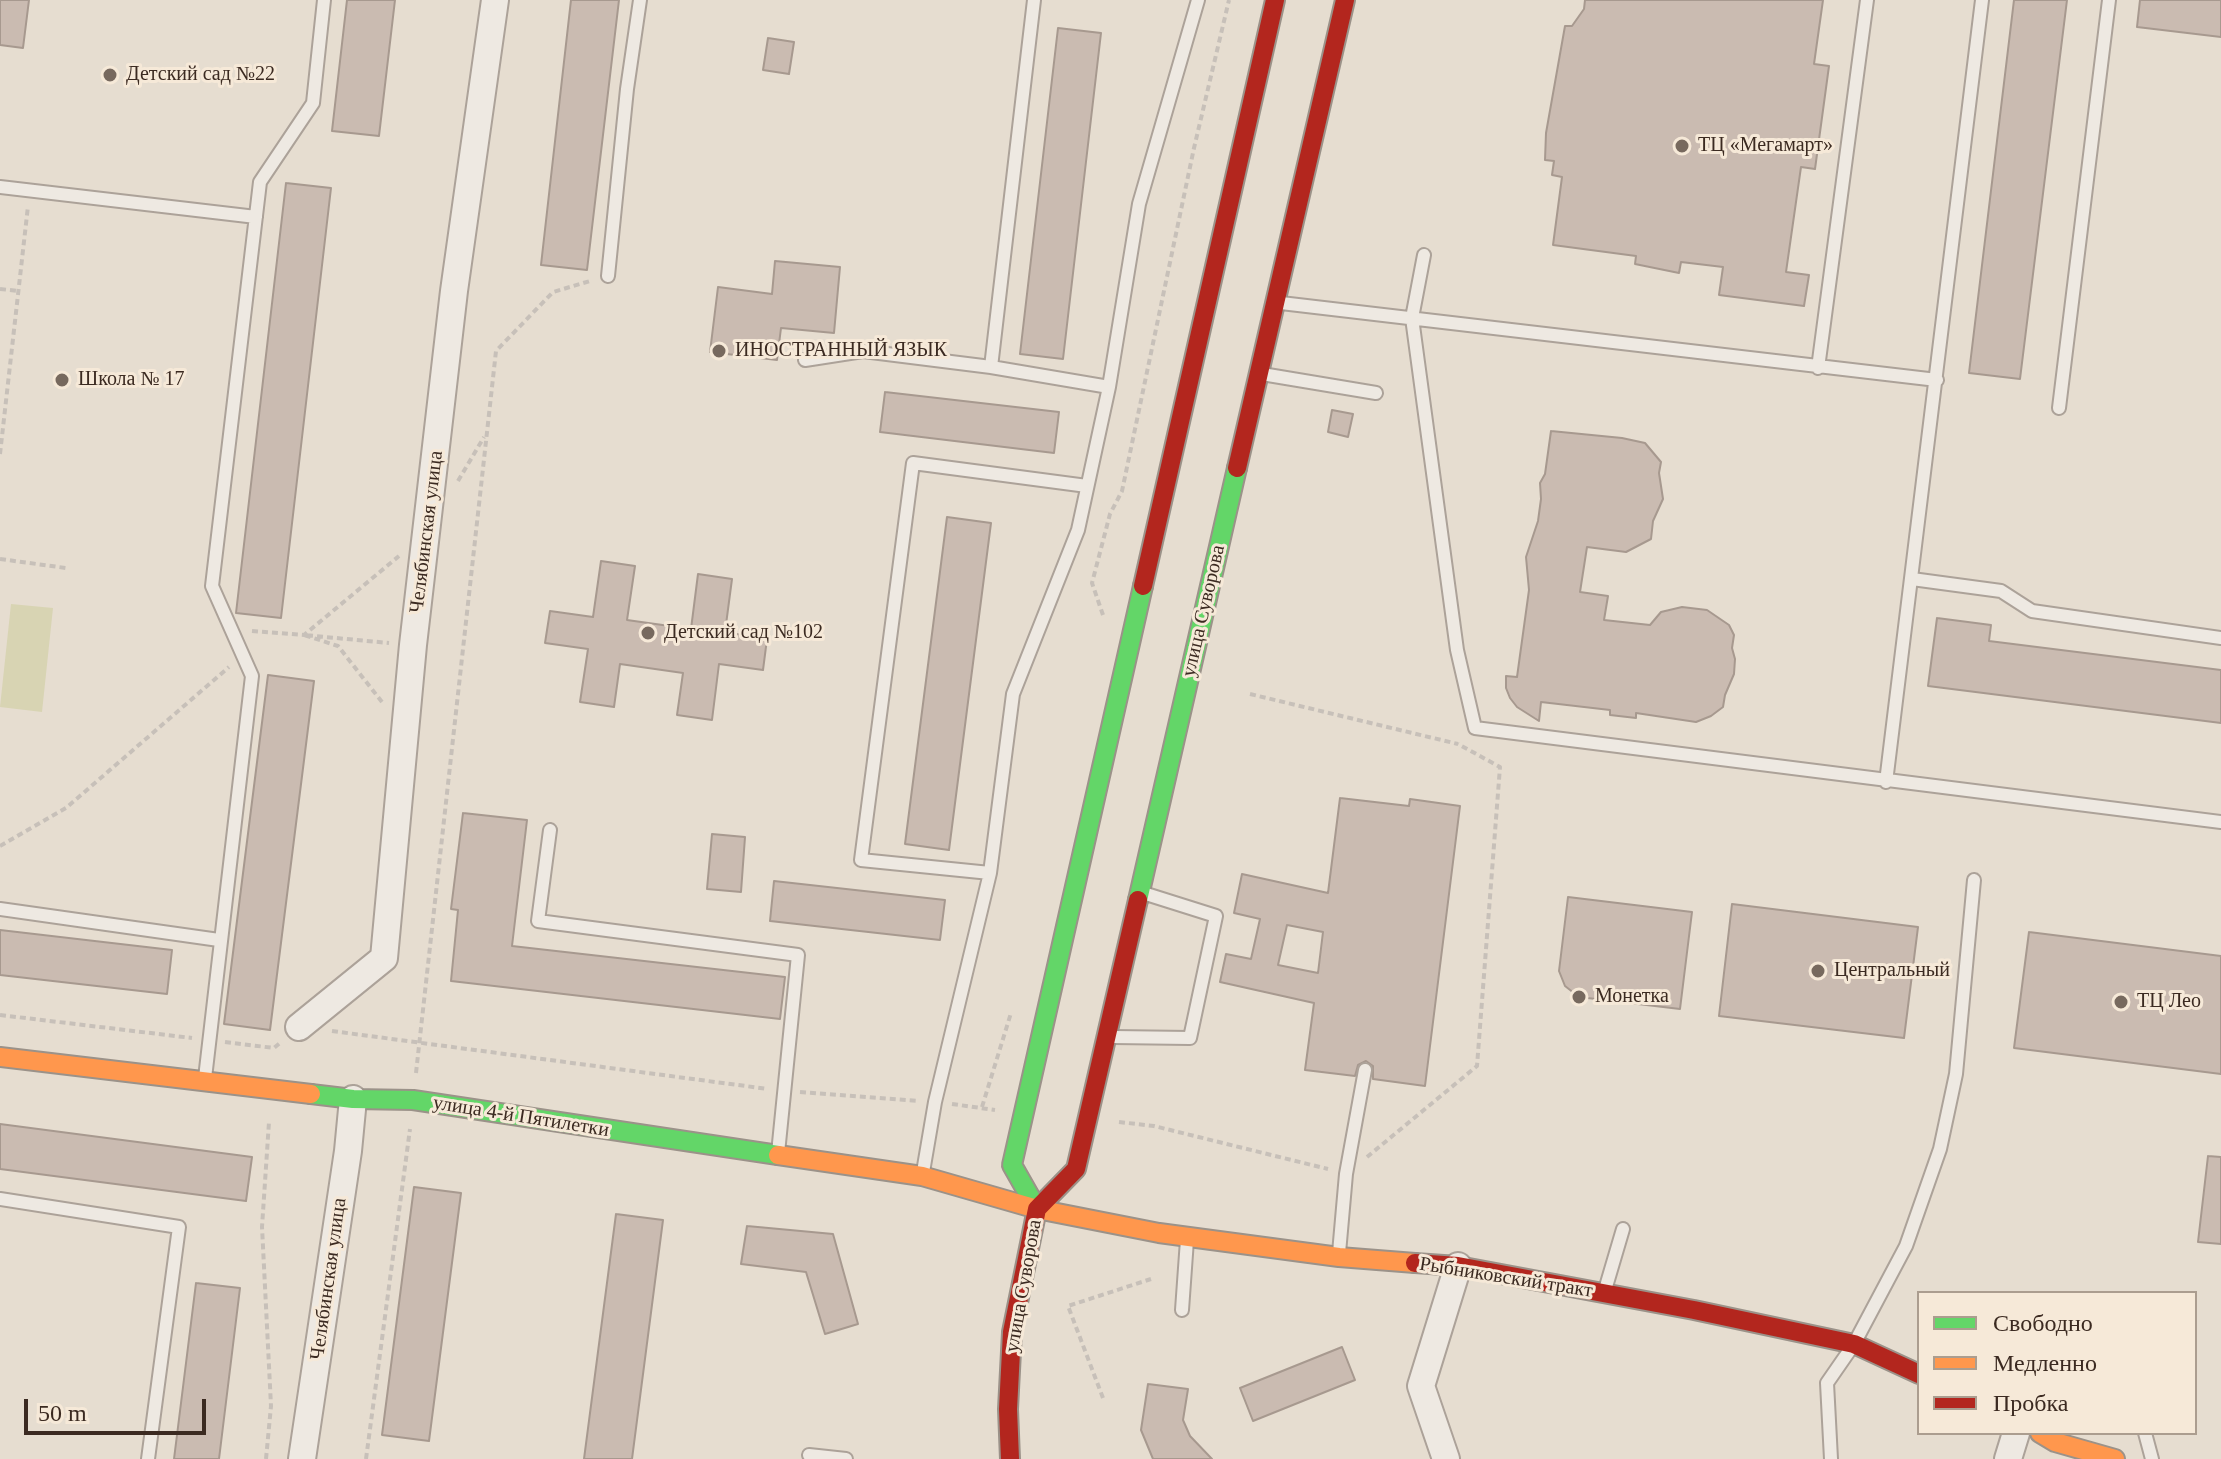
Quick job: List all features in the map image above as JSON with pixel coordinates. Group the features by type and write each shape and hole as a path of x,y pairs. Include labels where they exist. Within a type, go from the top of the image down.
{"main road":[{"name":"улица Суворова","path":"1037,1209 1012,1165 1275,0"},
{"name":"улица Суворова","path":"1010,1459 1008,1409 1012,1332 1037,1209 1076,1169 1345,0"},
{"name":"улица 4-й Пятилетки","path":"0,1057 353,1099 413,1100 922,1176 1037,1209"},
{"name":"Рыбниковский тракт","path":"1037,1209 1187,1236 1339,1257 1458,1266 1604,1293 1854,1344 1917,1373"},
{"path":"2043,1435 2055,1442 2115,1459"}],"street":[{"name":"Челябинская улица","path":"299,1027 384,958 413,645 454,291 495,0"},
{"name":"Челябинская улица","path":"302,1459 353,1099"},
{"path":"1446,1459 1421,1386 1458,1266"},
{"path":"2008,1459 2015,1435"}],"lane":[{"path":"204,1082 252,676 212,586 260,182 313,103 324,0"},
{"path":"608,276 627,89 640,0"},
{"path":"991,367 1034,0"},
{"path":"922,1176 935,1102 990,873 1013,694 1078,530 1109,387 1139,204 1198,0"},
{"path":"1818,368 1867,0"},
{"path":"1886,782 1982,0"},
{"path":"2059,408 2109,0"},
{"path":"0,187 256,217"},
{"path":"1424,255 1412,318 1457,650 1475,728 2221,822"},
{"path":"1274,302 1937,380"},
{"path":"805,360 863,351 991,367 1109,387"},
{"path":"1259,374 1376,393"},
{"path":"990,873 861,860 913,463 1087,486"},
{"path":"1912,579 2001,591 2032,611 2221,638"},
{"path":"550,830 538,921 798,955 777,1156"},
{"path":"1831,1459 1827,1383 1854,1344 1906,1246 1940,1149 1956,1074 1974,880"},
{"path":"1106,1037 1190,1038 1216,916 1139,891"},
{"path":"0,909 219,940"},
{"path":"1339,1257 1346,1174 1365,1070"},
{"path":"0,1199 179,1227 148,1459"},
{"path":"1604,1293 1623,1229"},
{"path":"1182,1310 1187,1236"},
{"path":"2146,1435 2152,1459"},
{"path":"809,1455 846,1459"}],"path":[{"path":"1104,619 1092,583 1110,514 1122,491 1194,148 1229,0"},
{"path":"0,454 30,191"},
{"path":"366,1459 413,1100 496,351 553,292 608,276"},
{"path":"0,289 19,291"},
{"path":"456,484 486,435"},
{"path":"304,635 427,532"},
{"path":"0,559 66,568"},
{"path":"232,630 413,645"},
{"path":"304,635 338,646 406,732"},
{"path":"0,846 66,808 243,655"},
{"path":"1088,1118 1154,1126 1346,1174 1477,1066 1500,767 1458,744 1250,694"},
{"path":"1458,744 1475,728"},
{"path":"0,1015 274,1048 299,1027 784,1091 935,1102 1023,1114"},
{"path":"266,1459 271,1406 262,1227 269,1122"},
{"path":"1103,1398 1068,1306 1151,1279"}],"shaded area":[{"path":"11,604 53,608 42,712 0,707"}],"building":[{"path":"0,0 29,0 23,48 0,45"},
{"path":"347,0 395,0 379,136 332,131"},
{"path":"571,0 619,0 587,270 541,265"},
{"name":"ТЦ «Мегамарт»","path":"1585,0 1823,0 1814,64 1829,66 1815,169 1801,167 1786,272 1809,275 1804,306 1719,295 1723,267 1681,262 1679,273 1635,264 1636,256 1553,245 1562,177 1552,175 1554,161 1545,160 1546,133 1565,26 1572,26 1584,9"},
{"path":"2014,0 2067,0 2020,379 1969,373"},
{"path":"2140,0 2221,0 2221,37 2137,27"},
{"path":"1058,28 1101,33 1063,359 1020,354"},
{"path":"768,38 794,42 789,74 763,70"},
{"path":"286,183 331,188 281,618 236,613"},
{"path":"775,261 840,267 834,333 781,328 777,360 710,352 718,287 772,294"},
{"path":"885,392 1059,412 1054,453 880,432"},
{"path":"1332,410 1353,414 1348,437 1328,432"},
{"path":"1551,431 1645,443 1661,462 1659,473 1663,499 1653,521 1651,539 1626,552 1587,547 1580,592 1608,596 1604,620 1650,625 1661,612 1682,607 1707,610 1729,625 1734,635 1734,674 1723,707 1711,716 1696,722 1636,713 1636,718 1610,715 1610,710 1541,702 1539,721 1517,707 1510,698 1506,676 1517,677 1529,590 1526,557 1538,521 1540,483 1545,474"},
{"path":"947,517 991,523 949,850 905,844"},
{"path":"601,561 635,566 627,620 691,629 698,574 732,579 725,632 767,639 763,670 719,664 712,720 677,715 683,673 620,664 614,707 580,702 588,649 545,643 550,611 593,617"},
{"path":"1937,618 1991,625 1989,641 2221,670 2221,723 1928,686"},
{"path":"268,675 314,681 270,1030 224,1024"},
{"path":"1340,798 1409,806 1410,799 1460,806 1425,1086 1373,1079 1373,1066 1366,1061 1358,1065 1355,1076 1305,1070 1314,1003 1220,982 1226,954 1251,959 1260,919 1234,913 1242,874 1328,893","holes":["1287,925 1323,932 1318,973 1278,965"]},
{"path":"463,813 527,820 512,946 785,977 780,1019 451,981 458,910 451,909"},
{"path":"712,834 745,837 741,892 707,889"},
{"path":"774,881 945,900 940,940 770,921"},
{"path":"1568,897 1692,912 1680,1009 1579,997 1565,986 1559,971"},
{"name":"Центральный","path":"1732,904 1918,927 1904,1038 1719,1016"},
{"path":"0,930 172,950 167,994 0,975"},
{"name":"ТЦ Лео","path":"2029,932 2221,956 2221,1074 2014,1048"},
{"path":"0,1124 252,1157 246,1201 0,1169"},
{"path":"2208,1156 2221,1157 2221,1244 2198,1242"},
{"path":"414,1187 461,1193 429,1441 382,1435"},
{"path":"616,1214 663,1220 632,1459 584,1459"},
{"path":"747,1226 833,1234 858,1324 825,1334 806,1272 741,1264"},
{"path":"196,1283 240,1288 219,1459 174,1459"},
{"path":"1342,1347 1355,1380 1253,1421 1240,1388"},
{"path":"1148,1384 1188,1389 1183,1420 1190,1436 1212,1459 1153,1459 1141,1430"}],"traffic: fast":[{"path":"1138,900 1237,468"},
{"path":"1037,1209 1012,1165 1143,586"},
{"path":"311,1094 353,1099 413,1100 778,1155"}],"traffic: slow":[{"path":"0,1057 311,1094"},
{"path":"778,1155 922,1176 1037,1209 1159,1233 1339,1257 1415,1263"},
{"path":"2043,1435 2055,1442 2115,1459"}],"traffic: jam":[{"path":"1143,586 1275,0"},
{"path":"1237,468 1345,0"},
{"path":"1010,1459 1008,1409 1012,1332 1037,1209 1076,1169 1138,900"},
{"path":"1415,1263 1458,1266 1694,1310 1854,1344 1917,1373"}],"place":[{"name":"Детский сад №22","path":"110,75"},
{"name":"ТЦ «Мегамарт»","path":"1682,146"},
{"name":"ИНОСТРАННЫЙ ЯЗЫК","path":"719,351"},
{"name":"Школа № 17","path":"62,380"},
{"name":"Детский сад №102","path":"648,633"},
{"name":"Центральный","path":"1818,971"},
{"name":"Монетка","path":"1579,997"},
{"name":"ТЦ Лео","path":"2121,1002"}]}
